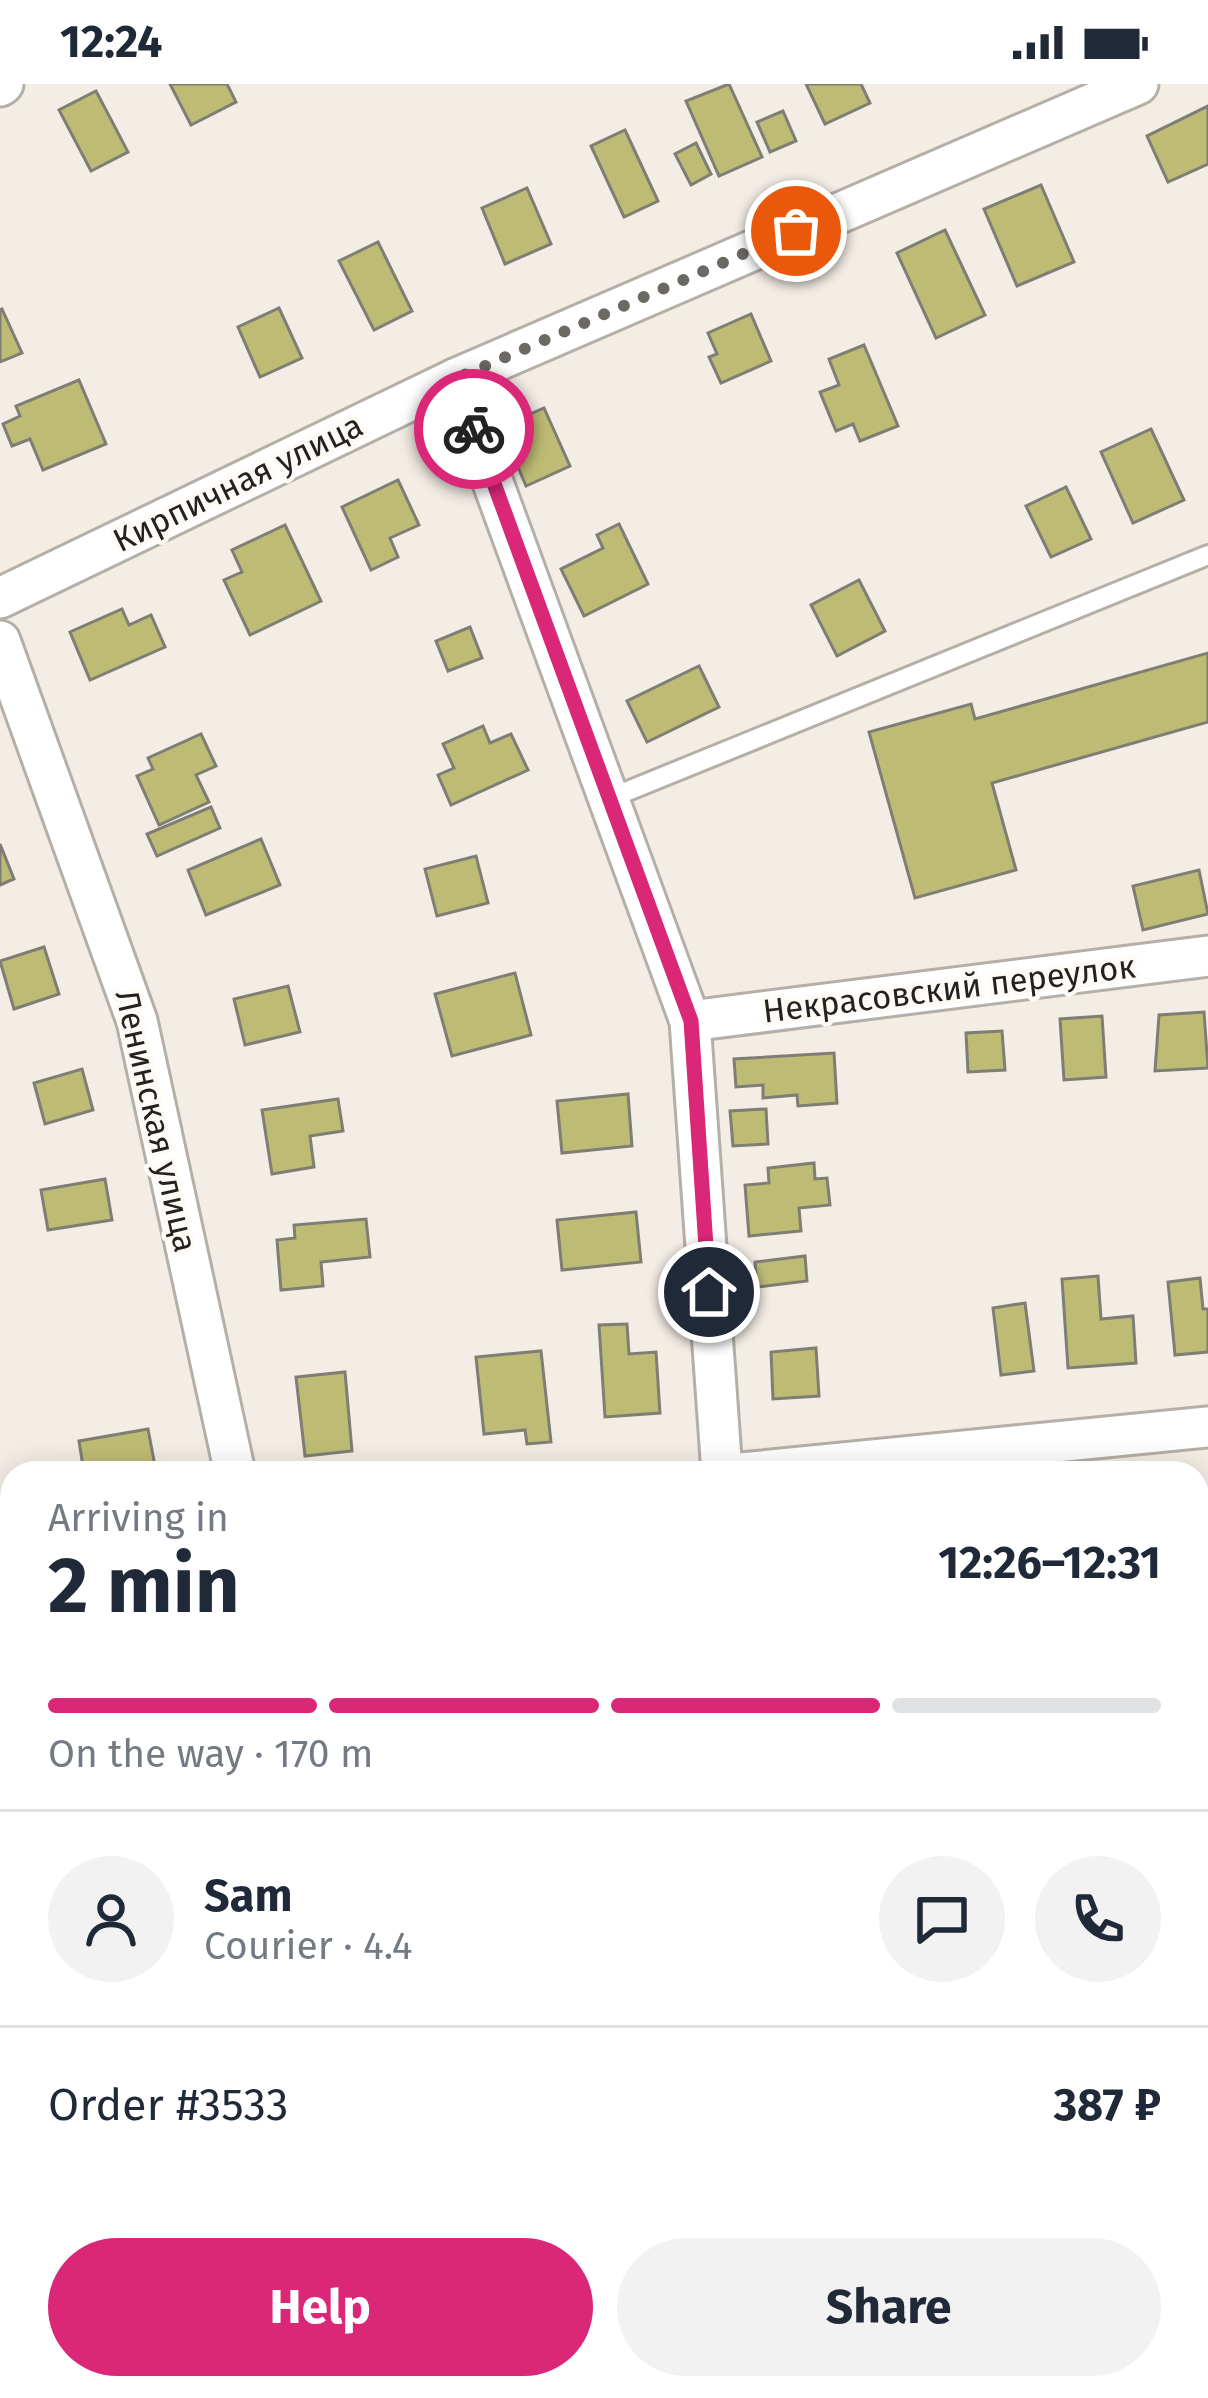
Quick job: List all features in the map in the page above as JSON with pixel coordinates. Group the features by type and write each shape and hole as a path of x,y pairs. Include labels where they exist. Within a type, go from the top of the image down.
{"street":[{"name":"Кирпичная улица","path":"0,598 455,379 1138,84"},
{"path":"455,379 613,797 691,1021 721,1461"},
{"name":"Ленинская улица","path":"0,641 137,1021 232,1461"},
{"name":"Некрасовский переулок","path":"691,1021 1208,956"},
{"path":"863,1461 1208,1427"}],"lane":[{"path":"613,797 1208,555"}],"building":[{"path":"170,84 227,84 236,102 191,125"},
{"path":"729,84 762,157 719,176 686,101"},
{"path":"806,84 861,84 870,103 825,124"},
{"path":"96,91 128,152 91,171 59,110"},
{"path":"1208,106 1208,164 1168,182 1147,136"},
{"path":"783,111 796,141 770,152 757,122"},
{"path":"625,130 658,201 624,217 591,146"},
{"path":"696,143 711,174 691,185 675,154"},
{"path":"1041,185 1074,262 1017,286 984,209"},
{"path":"527,188 551,244 505,264 482,208"},
{"path":"945,230 985,315 936,338 897,253"},
{"path":"378,242 412,311 374,330 339,261"},
{"path":"279,308 302,358 260,377 238,327"},
{"path":"0,310 22,353 0,362"},
{"path":"751,314 771,361 721,383 709,357 717,354 708,333"},
{"path":"864,345 898,426 860,441 853,424 836,431 820,392 839,385 829,359"},
{"path":"79,380 106,444 43,470 30,439 12,446 3,424 20,416 16,406"},
{"path":"544,408 570,466 526,486 501,427"},
{"path":"1151,429 1184,500 1133,523 1101,452"},
{"path":"398,480 419,525 390,538 398,557 371,570 342,507"},
{"path":"1066,487 1091,539 1051,557 1026,506"},
{"path":"619,524 648,584 584,616 561,569 603,548 597,535"},
{"path":"285,525 321,601 250,635 224,580 242,572 232,550"},
{"path":"859,580 885,631 837,656 811,605"},
{"path":"122,609 129,625 151,615 165,647 90,680 70,632"},
{"path":"470,627 482,658 448,671 436,641"},
{"path":"1208,653 1208,722 992,783 1016,870 915,898 869,732 971,704 975,719"},
{"path":"699,666 719,707 647,742 627,701"},
{"path":"483,726 490,743 511,734 528,770 451,805 438,775 454,768 443,744"},
{"path":"201,734 216,766 196,775 209,802 159,825 137,776 153,769 148,758"},
{"path":"211,807 220,828 157,856 147,834"},
{"path":"261,839 280,885 206,915 188,870"},
{"path":"0,844 14,879 0,885"},
{"path":"476,856 488,903 437,916 425,869"},
{"path":"1199,870 1208,914 1143,930 1133,886"},
{"path":"44,947 59,994 14,1009 0,961"},
{"path":"515,973 531,1035 452,1056 435,994"},
{"path":"288,986 300,1032 245,1045 234,999"},
{"path":"1204,1012 1208,1068 1155,1071 1159,1015"},
{"path":"1102,1016 1106,1077 1064,1080 1060,1019"},
{"path":"1002,1031 1005,1070 968,1072 966,1033"},
{"path":"834,1053 837,1103 798,1106 797,1095 763,1098 763,1085 736,1087 734,1059"},
{"path":"82,1069 93,1110 45,1124 34,1083"},
{"path":"628,1094 632,1146 562,1153 557,1101"},
{"path":"338,1099 343,1131 310,1136 314,1167 272,1174 262,1110"},
{"path":"766,1109 768,1144 733,1146 730,1111"},
{"path":"814,1163 815,1179 827,1178 830,1205 799,1208 801,1231 749,1236 745,1185 769,1183 768,1168"},
{"path":"105,1179 112,1220 48,1230 41,1190"},
{"path":"636,1212 641,1262 562,1270 557,1220"},
{"path":"366,1219 370,1257 321,1262 323,1286 281,1290 277,1240 295,1238 294,1225"},
{"path":"805,1256 807,1281 757,1287 755,1262"},
{"path":"1098,1276 1101,1319 1133,1316 1136,1363 1068,1368 1062,1279"},
{"path":"1200,1278 1203,1309 1208,1309 1208,1352 1175,1355 1168,1282"},
{"path":"1025,1303 1034,1371 1001,1375 993,1308"},
{"path":"627,1324 629,1354 656,1352 660,1413 605,1417 599,1325"},
{"path":"816,1348 819,1396 773,1399 771,1352"},
{"path":"541,1351 551,1442 527,1444 525,1430 484,1434 476,1357"},
{"path":"345,1372 352,1451 305,1456 296,1377"},
{"path":"148,1429 154,1461 82,1461 79,1441"}],"way so far":[{"path":"474,429 455,379 796,231"}],"route":[{"path":"474,429 613,797 691,1021 709,1292"}]}
